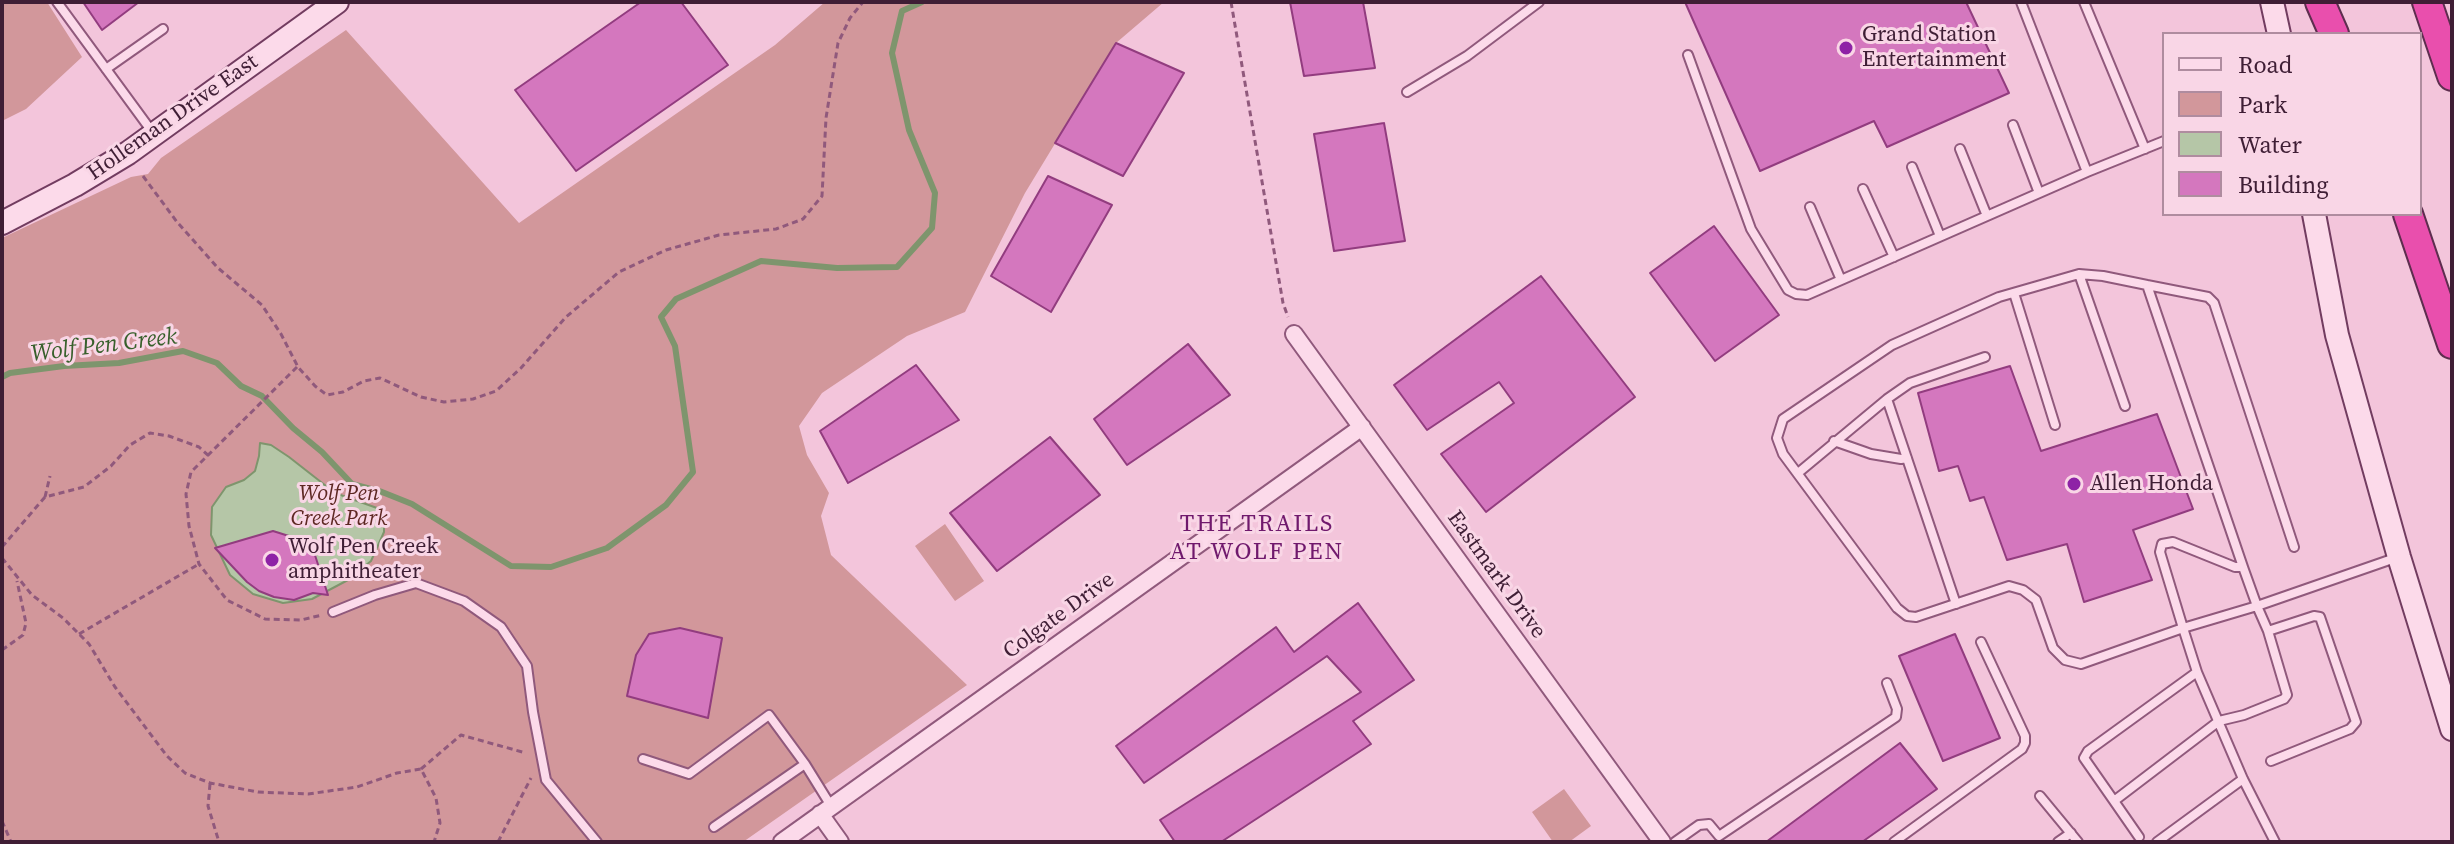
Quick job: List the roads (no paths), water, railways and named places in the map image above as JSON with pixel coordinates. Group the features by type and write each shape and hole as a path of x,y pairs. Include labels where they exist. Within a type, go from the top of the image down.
{"highway":[{"path":"2320,2 2333,32"},
{"path":"2336,2 2346,32"},
{"path":"2427,2 2452,76"},
{"path":"2409,216 2452,344"}],"main road":[{"name":"Holleman Drive East","path":"2,223 128,153 337,2"},
{"path":"2272,2 2279,32"},
{"path":"2314,216 2337,335 2399,557 2452,729"}],"street":[{"name":"Eastmark Drive","path":"1294,334 1662,842"},
{"name":"Colgate Drive","path":"782,842 1362,427"},
{"path":"826,810 840,842"}],"lane":[{"path":"57,2 154,133"},
{"path":"1407,92 1467,56 1539,2"},
{"path":"2021,2 2087,172"},
{"path":"2084,2 2145,149"},
{"path":"106,69 163,29"},
{"path":"1688,55 1751,229 1788,290 1807,295 2162,142"},
{"path":"2013,125 2039,193"},
{"path":"1960,149 1987,216"},
{"path":"1912,167 1940,236"},
{"path":"1863,189 1894,257"},
{"path":"1810,207 1841,280"},
{"path":"2294,547 2214,303 2208,297 2079,274 1999,297 1892,345 1783,419 1777,438 1783,454 1897,608 1907,616 1916,617 2009,586 2023,590 2036,600 2053,648 2065,660 2081,664 2399,557"},
{"path":"2079,274 2125,406"},
{"path":"2114,801 2219,721 2244,715 2287,695 2268,631 2243,567 2147,285"},
{"path":"2014,293 2055,425"},
{"path":"1798,473 1910,383 1985,357"},
{"path":"1887,399 1956,604"},
{"path":"1834,441 1871,454 1907,458"},
{"path":"2243,567 2235,567 2173,542 2162,544 2160,552 2197,672 2243,779 2275,842"},
{"path":"333,612 416,583 464,601 501,627 527,666 546,780 597,842"},
{"path":"2268,631 2314,616 2320,617 2356,722 2350,729 2271,761"},
{"path":"1894,842 2022,749 2025,743 2025,736 1981,642"},
{"path":"2138,840 2084,758 2088,751 2197,672"},
{"path":"1675,842 1699,825 1709,824 1721,839 1896,717 1897,709 1887,683"},
{"path":"643,759 689,774 769,715 805,764 826,810"},
{"path":"714,827 805,764"},
{"path":"2157,842 2243,779"},
{"path":"2040,796 2078,842"},
{"path":"2058,842 2071,833"}],"water":[{"path":"260,443 271,445 289,457 335,493 377,508 384,523 384,532 371,561 348,580 312,599 283,603 253,594 230,575 211,535 212,507 226,487 244,480 255,471"}],"waterway":[{"name":"Wolf Pen Creek","path":"2,377 10,373 119,363 183,351 217,363 241,386 262,396 352,484 412,504 511,566 551,567 607,548 666,505 693,472 675,346 661,317 676,299 761,261 837,268 897,267 932,228 935,193 909,130 892,53 902,11 922,2"}],"place":[{"name":"Grand Station Entertainment","path":"1846,48"},
{"name":"Allen Honda","path":"2074,484"},
{"name":"Wolf Pen Creek amphitheater","path":"272,560"}],"district":[{"name":"THE TRAILS AT WOLF PEN","path":"1257,539"}],"park label":[{"name":"Wolf Pen Creek Park","path":"339,506"}]}
